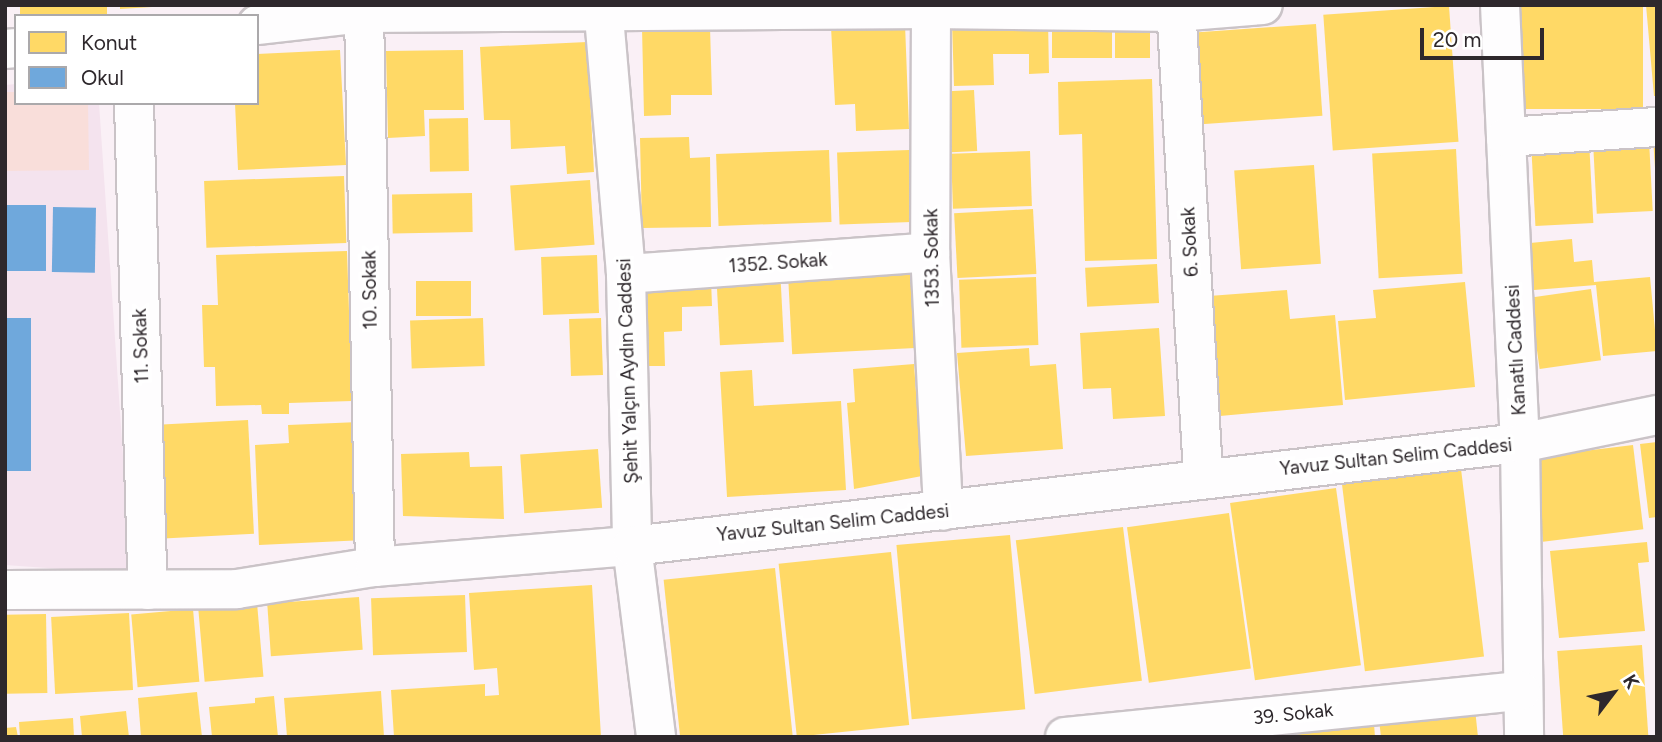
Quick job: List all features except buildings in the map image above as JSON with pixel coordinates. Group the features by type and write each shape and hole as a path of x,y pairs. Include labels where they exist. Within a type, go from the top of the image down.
{"street":[{"path":"259,25 364,13 603,7 1176,9 1263,5"},
{"name":"Kanatlı Caddesi","path":"1500,5 1520,443 1521,691 1524,737"},
{"name":"Şehit Yalçın Aydın Caddesi","path":"603,7 626,274 632,546 656,737"},
{"name":"1353. Sokak","path":"931,7 930,252 943,511"},
{"name":"6. Sokak","path":"1176,9 1203,478"},
{"name":"10. Sokak","path":"364,13 375,567"},
{"name":"11. Sokak","path":"134,105 148,590"},
{"path":"1506,137 1657,127"},
{"name":"1352. Sokak","path":"626,274 930,252"},
{"name":"Yavuz Sultan Selim Caddesi","path":"5,590 237,589 375,567 632,546 1520,443 1657,415"},
{"name":"39. Sokak","path":"1065,737 1521,691"}],"shaded area":[{"path":"14,84 14,105 99,105 131,574 5,565 5,85"},
{"path":"5,92 14,92 14,105 88,105 89,170 5,171"}]}
